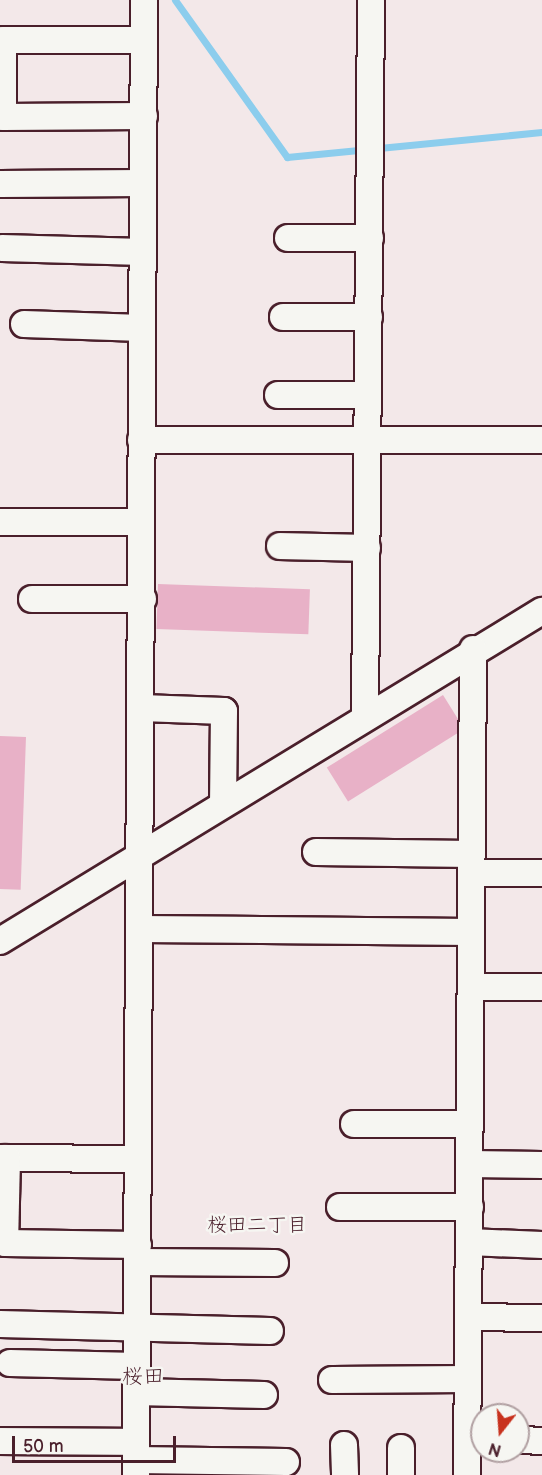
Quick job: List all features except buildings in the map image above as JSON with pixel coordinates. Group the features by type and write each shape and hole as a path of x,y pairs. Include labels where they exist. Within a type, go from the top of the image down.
{"street":[{"path":"136,1459 144,599 141,440 144,0"},
{"path":"365,716 371,0"},
{"path":"144,40 3,40 3,117 144,116"},
{"path":"0,184 143,183"},
{"path":"288,238 370,238"},
{"path":"2,248 143,252"},
{"path":"283,317 369,317"},
{"path":"24,324 142,328"},
{"path":"278,395 368,395"},
{"path":"141,440 542,440"},
{"path":"0,522 141,522"},
{"path":"280,546 367,548"},
{"path":"32,599 144,599"},
{"path":"0,941 473,649 542,611"},
{"path":"471,1403 468,1379 473,649"},
{"path":"142,708 224,711 222,804"},
{"path":"316,852 472,863 542,873"},
{"path":"140,929 471,932"},
{"path":"471,987 542,987"},
{"path":"354,1124 470,1124"},
{"path":"138,1159 3,1158 5,1243 275,1263"},
{"path":"470,1164 542,1165"},
{"path":"340,1207 470,1207"},
{"path":"469,1242 542,1245"},
{"path":"469,1317 542,1318"},
{"path":"0,1324 270,1331"},
{"path":"10,1363 136,1366"},
{"path":"332,1380 468,1379"},
{"path":"136,1392 264,1395"},
{"path":"0,1441 136,1459 286,1462"},
{"path":"344,1445 345,1475"},
{"path":"401,1448 401,1475"}],"waterway":[{"path":"175,0 287,157 542,132"}],"district":[{"name":"桜田二丁目","path":"257,1225"},
{"name":"桜田","path":"143,1377"}]}
